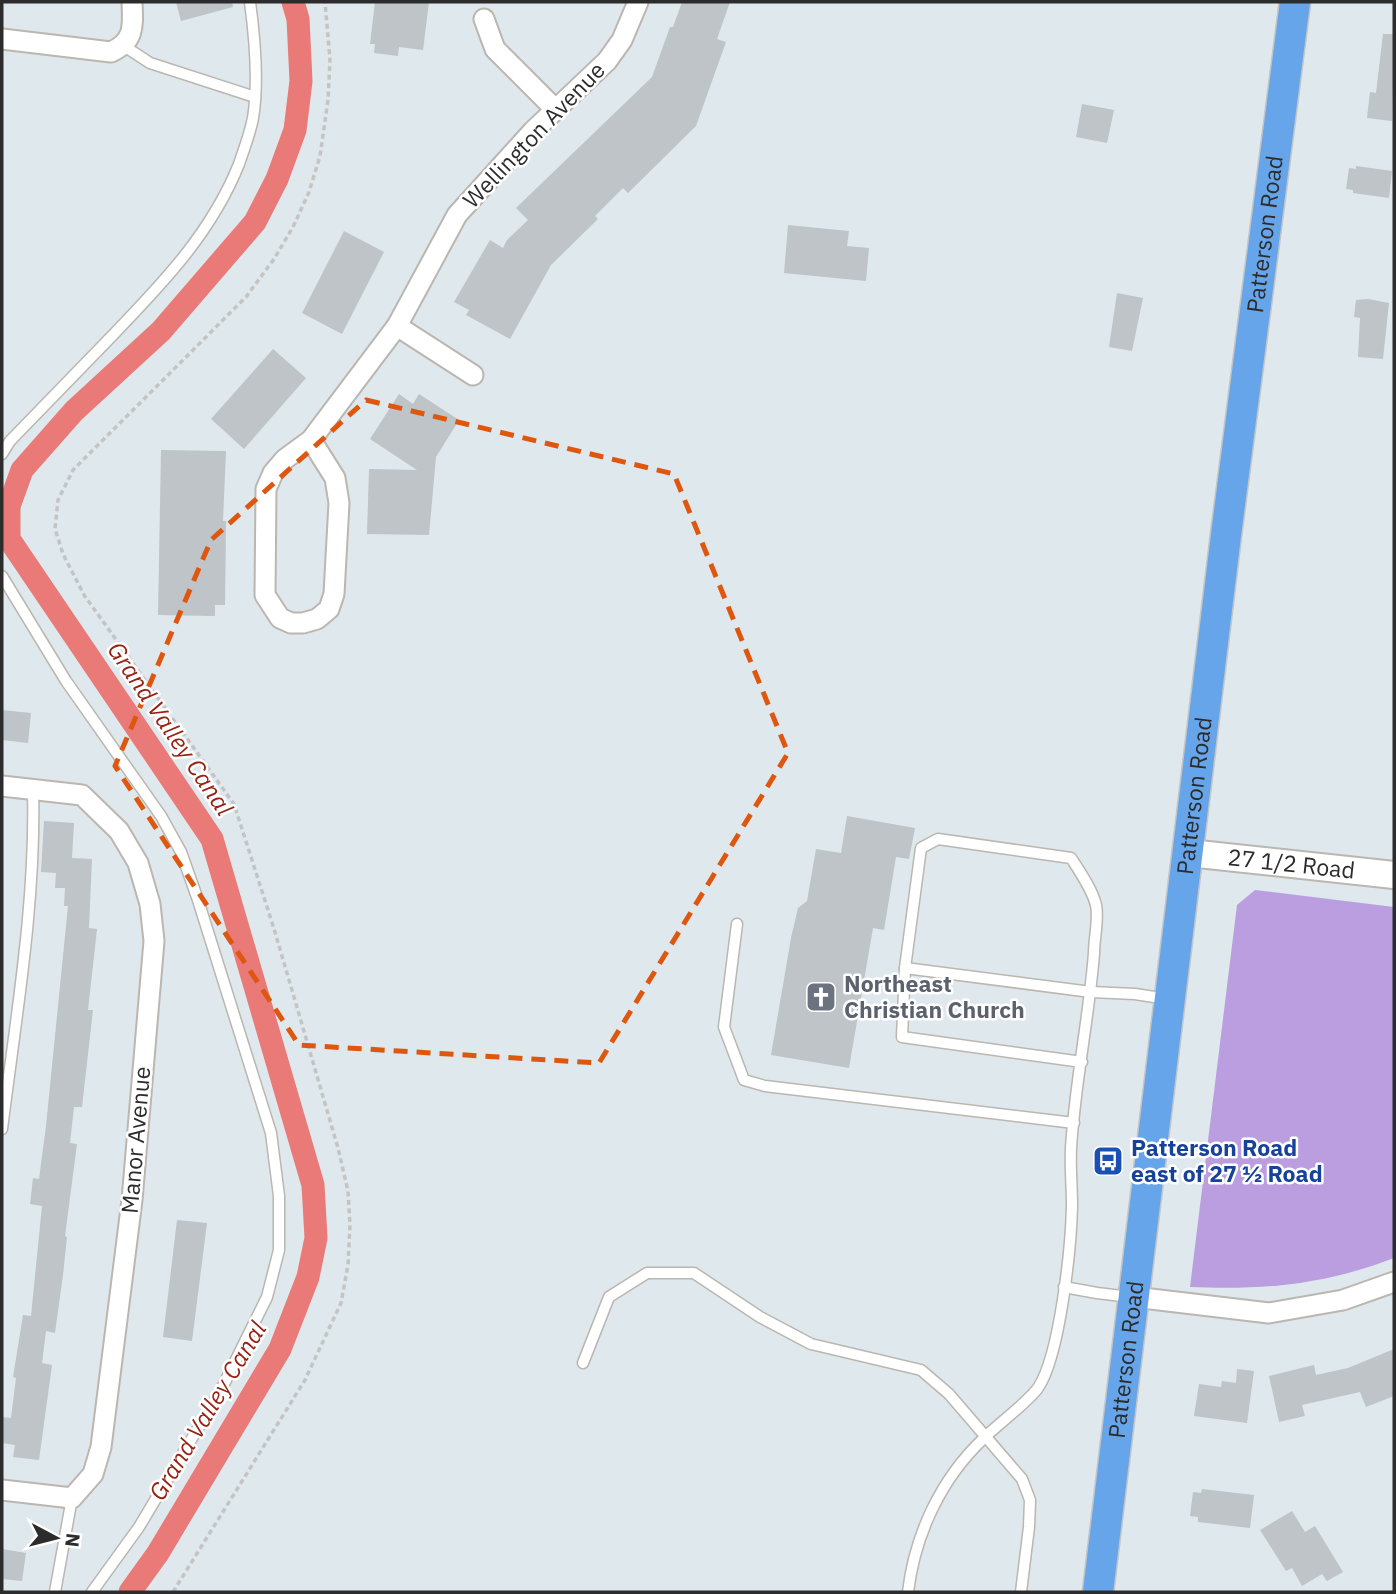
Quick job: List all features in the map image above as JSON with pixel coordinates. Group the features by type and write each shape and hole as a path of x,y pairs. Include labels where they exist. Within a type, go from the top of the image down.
{"main road":[{"name":"Patterson Road","path":"1098,1592 1226,536 1295,2"},
{"name":"27 1/2 Road","path":"1189,853 1394,874"}],"street":[{"path":"2,39 111,52 124,46 132,29 132,2"},
{"name":"Wellington Avenue","path":"311,440 335,478 339,503 334,594 329,609 317,619 291,623 280,618 265,595 266,489 273,473 285,459 311,440 397,326 457,215 478,189 555,109 607,61 622,40 638,2"},
{"path":"484,19 495,49 555,109"},
{"path":"397,326 473,375"},
{"path":"2,786 33,789"},
{"name":"Manor Avenue","path":"33,789 82,795 119,831 138,863 150,904 155,941 132,1200 101,1447 93,1474 72,1499"},
{"path":"1134,1297 1269,1313 1343,1300 1394,1282"},
{"path":"2,1490 72,1499"}],"lane":[{"path":"2,454 10,441 168,278 198,241 222,203 247,142 255,97 254,29 250,2"},
{"path":"124,46 150,63 255,97"},
{"path":"2,576 66,681 161,816 181,852 271,1133 279,1196 279,1250 267,1297 222,1388 139,1527 92,1592"},
{"path":"2,1129 29,915 34,829 33,789"},
{"path":"908,1592 911,1564 930,1511 967,1454 1037,1388 1052,1354 1064,1287 1072,1208 1071,1149 1091,992 1097,906 1071,858 938,839 921,848 905,968 902,1037 1082,1062"},
{"path":"737,924 724,1027 744,1080 765,1086 1074,1123"},
{"path":"905,968 1171,1000"},
{"path":"583,1363 609,1297 647,1273 694,1273 760,1317 811,1344 921,1370 949,1394 1022,1479 1030,1500 1021,1592"},
{"path":"1064,1287 1134,1297"},
{"path":"55,1592 72,1499"}],"path":[{"path":"173,1592 305,1380 341,1303 350,1238 348,1191 275,932 234,804 84,595 63,554 55,529 58,500 73,470 246,297 293,227 309,192 320,156 330,60 325,2"}],"highlighted area":[{"path":"366,400 674,474 788,753 599,1063 299,1045 115,766 211,540"}],"shaded area":[{"path":"1255,890 1394,907 1394,1258 1343,1274 1294,1284 1244,1288 1190,1287 1237,905"}],"building":[{"path":"176,2 232,2 233,7 181,21"},
{"path":"375,2 429,2 423,50 399,47 398,56 374,53 375,44 370,44"},
{"path":"682,2 730,2 717,39 726,42 696,126 628,193 623,188 595,216 598,219 551,265 510,339 466,315 469,310 454,302 490,240 503,248 507,240 528,220 516,208 652,77"},
{"path":"1383,34 1394,34 1392,121 1367,118 1370,92 1376,93"},
{"path":"1082,104 1114,110 1107,143 1076,137"},
{"path":"1356,166 1392,171 1389,198 1353,193 1353,190 1346,189 1349,168 1356,169"},
{"path":"788,225 849,231 847,246 869,248 866,281 784,273"},
{"path":"344,231 384,252 342,334 302,313"},
{"path":"1117,293 1143,298 1132,351 1109,347"},
{"path":"1356,300 1389,303 1383,359 1358,357 1360,318 1354,317"},
{"path":"273,349 306,378 244,449 211,419"},
{"path":"399,394 413,404 419,394 459,420 436,457 429,535 367,534 369,469 417,470 370,439"},
{"path":"161,450 226,451 223,521 226,521 225,605 215,605 215,616 158,615"},
{"path":"2,710 31,713 28,743 2,740"},
{"name":"Northeast Christian Church","path":"847,816 915,828 909,859 896,857 884,930 873,928 849,1068 771,1055 791,938 798,908 807,901 816,849 841,853"},
{"path":"44,821 74,823 72,858 92,859 89,928 97,929 88,1010 93,1010 82,1107 74,1107 70,1143 77,1144 65,1236 63,1275 55,1333 46,1331 42,1363 52,1365 39,1460 13,1457 15,1445 2,1443 2,1417 11,1418 16,1378 13,1377 23,1315 31,1316 42,1206 30,1204 33,1178 39,1179 46,1126 68,906 64,906 65,888 55,888 56,873 41,872"},
{"path":"177,1220 207,1223 192,1341 163,1337"},
{"path":"1394,1349 1394,1396 1366,1407 1360,1392 1302,1405 1305,1416 1279,1422 1269,1376 1314,1365 1316,1375 1348,1368"},
{"path":"1237,1369 1254,1371 1247,1423 1194,1416 1199,1384 1221,1387 1222,1381 1236,1383"},
{"path":"1202,1489 1254,1495 1250,1528 1198,1522 1198,1517 1190,1516 1193,1492 1201,1493"},
{"path":"1292,1511 1305,1532 1315,1526 1343,1572 1327,1581 1322,1574 1302,1586 1292,1568 1286,1571 1260,1530"},
{"path":"2,1549 26,1553 22,1581 2,1579"}],"waterway":[{"name":"Grand Valley Canal","path":"130,1592 158,1553 280,1349 308,1277 316,1238 313,1185 212,839 9,539 9,506 22,470 74,411 161,331 255,222 277,179 295,130 301,81 298,19 293,2"}],"place":[{"name":"Northeast Christian Church","path":"821,997"},
{"name":"Patterson Road east of 27 ½ Road","path":"1108,1161"}]}
